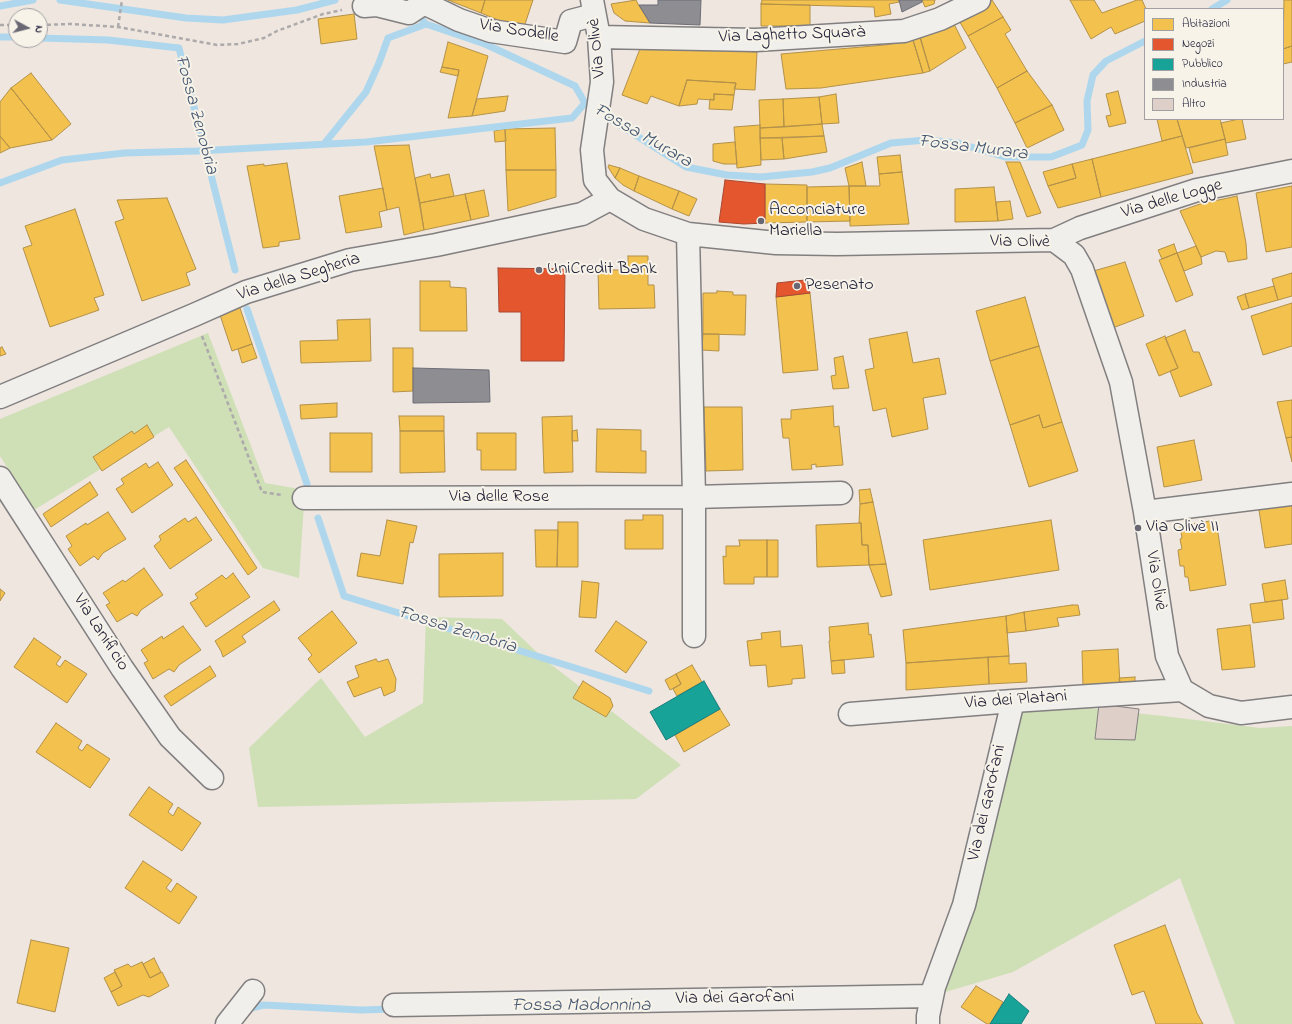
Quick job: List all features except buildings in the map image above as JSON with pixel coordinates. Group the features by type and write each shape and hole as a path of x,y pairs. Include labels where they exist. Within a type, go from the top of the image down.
{"street":[{"name":"Via Laghetto Squarà","path":"599,37 756,40 904,31 940,19 979,0"},
{"name":"Via Sodelle","path":"364,6 377,6 409,13 421,5 426,4 459,20 491,31 565,42 571,21 593,8"},
{"name":"Via Olivè","path":"593,8 599,37 602,82 592,150 595,180 610,199 644,220 688,234 776,243 837,244 1054,240 1074,254 1082,269 1121,382 1145,512 1167,656 1182,690"},
{"name":"Via delle Logge","path":"1054,240 1080,228 1196,190 1292,171"},
{"name":"Via della Segheria","path":"0,397 246,292 350,260 436,245 582,214 610,199"},
{"path":"688,234 694,497 694,636"},
{"name":"Via Lanificio","path":"0,478 122,668 170,737 212,778"},
{"name":"Via delle Rose","path":"304,498 694,497 841,493"},
{"path":"1145,512 1292,494"},
{"path":"1182,690 1209,706 1242,713 1292,707"},
{"name":"Via dei Platani","path":"850,714 1013,701 1182,690"},
{"name":"Via dei Garofani","path":"928,1024 932,996 964,905 1013,701"},
{"path":"227,1024 253,991"},
{"name":"Via dei Garofani","path":"394,1004 932,996"}],"path":[{"path":"118,27 122,0"},
{"path":"48,25 71,24 118,27 217,45 238,44 264,38 277,31 323,14 364,6"},
{"path":"194,315 262,492 304,498"}],"green space":[{"path":"208,333 265,483 305,490 299,578 263,568 169,427 34,510 0,456 0,419"},
{"path":"426,617 502,619 544,659 681,765 636,799 258,807 249,748 321,678 365,737 423,703"},
{"path":"1067,706 1260,728 1292,726 1292,1024 1235,1024 1180,878 1013,972 942,993 970,922 1016,709"}],"waterway":[{"name":"Fossa Murara","path":"0,6 33,0"},
{"name":"Fossa Murara","path":"60,0 186,18 223,20 297,10 335,0"},
{"name":"Fossa Murara","path":"1214,8 1227,0"},
{"name":"Fossa Murara","path":"415,12 426,24 485,44 575,86 585,103 686,167 727,175 761,177 812,172 830,168 891,143 926,140 958,143 1005,157 1051,157 1082,145 1088,130 1087,101 1093,75 1106,61 1144,42"},
{"path":"324,144 366,92 388,38 426,24"},
{"name":"Fossa Zenobria","path":"0,37 8,37"},
{"name":"Fossa Zenobria","path":"48,38 108,40 179,48 235,270"},
{"path":"0,183 62,160 124,153 197,151 366,142 572,118 585,103"},
{"name":"Fossa Zenobria","path":"247,309 307,484"},
{"name":"Fossa Zenobria","path":"318,518 344,596 649,691"},
{"name":"Fossa Madonnina","path":"247,1009 264,1005 361,1010 394,1009"}],"place":[{"name":"Acconciature Mariella","path":"761,221"},
{"name":"UniCredit Bank","path":"539,270"},
{"name":"Pesenato","path":"797,286"},
{"name":"Via Olivè II","path":"1138,528"}]}
